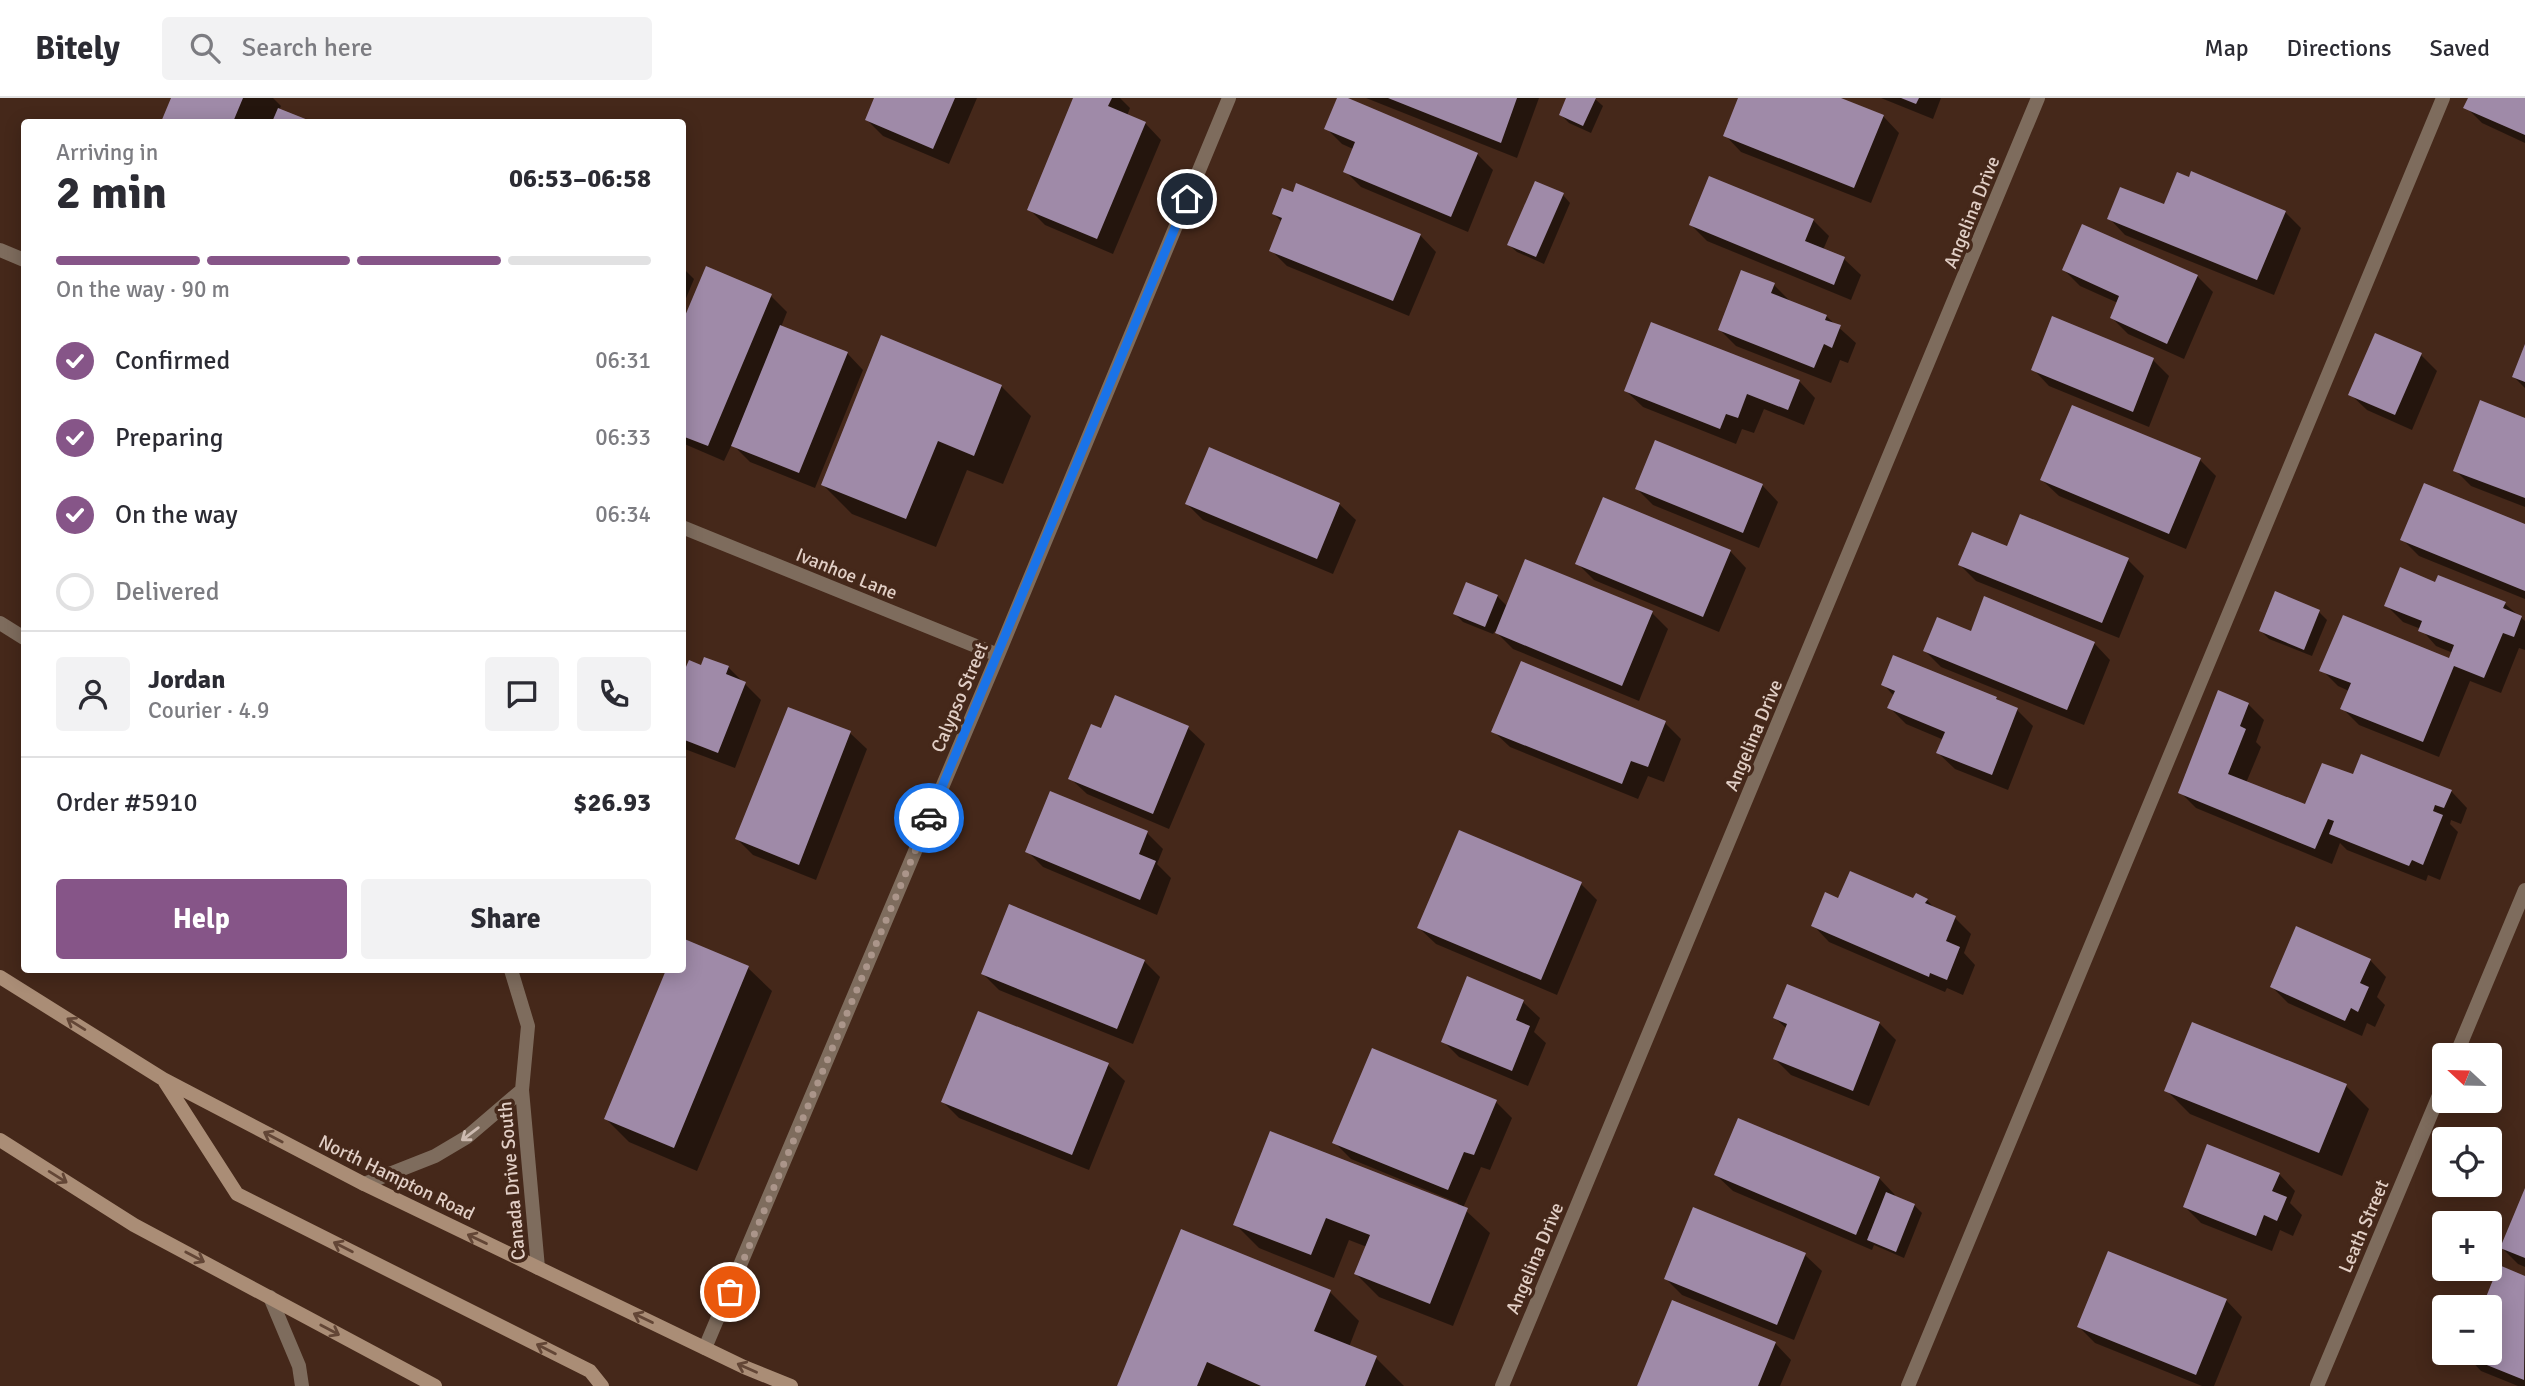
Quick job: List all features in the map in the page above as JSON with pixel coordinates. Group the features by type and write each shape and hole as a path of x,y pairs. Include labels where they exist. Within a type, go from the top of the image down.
{"main road":[{"name":"North Hampton Road","path":"0,977 163,1079 364,1184 790,1386"},
{"path":"163,1079 237,1194 590,1371 603,1386"},
{"path":"0,1140 134,1225 435,1386"}],"street":[{"name":"Calypso Street","path":"705,1348 998,655 1229,98"},
{"name":"Angelina Drive","path":"1502,1386 2038,98"},
{"path":"1908,1386 2443,98"},
{"path":"0,250 21,259"},
{"name":"Ivanhoe Lane","path":"686,529 998,655"},
{"path":"0,623 21,636"},
{"path":"2461,1043 2525,890"},
{"name":"Canada Drive South","path":"512,973 528,1026 522,1090 538,1268"},
{"name":"Canada Drive South","path":"364,1184 435,1156 467,1137 522,1090"},
{"name":"Leath Street","path":"2317,1386 2432,1112"},
{"path":"270,1297 299,1366 302,1386"}],"building":[{"path":"171,98 243,98 234,119 162,119"},
{"path":"874,98 955,98 933,149 865,120"},
{"path":"1073,98 1112,98 1108,106 1146,122 1097,239 1027,210"},
{"path":"1337,98 1348,98 1478,153 1451,217 1343,172 1355,142 1324,129"},
{"path":"1388,98 1517,98 1501,143"},
{"path":"1566,98 1596,98 1583,126 1559,115"},
{"path":"1738,98 1841,98 1884,115 1854,188 1723,136"},
{"path":"1901,98 1919,98 1916,104"},
{"path":"2468,98 2525,98 2525,135 2463,108"},
{"path":"278,108 306,119 273,119"},
{"path":"2191,171 2286,211 2257,280 2107,219 2120,187 2164,204 2177,172 2189,177"},
{"path":"1709,176 1814,219 1805,241 1845,257 1834,285 1689,225"},
{"path":"1535,181 1564,193 1536,257 1507,245"},
{"path":"1296,183 1421,234 1393,301 1269,251 1282,218 1272,214 1282,188 1293,192"},
{"path":"2082,224 2198,275 2167,344 2110,318 2119,296 2062,270"},
{"path":"706,266 772,294 708,446 686,438 686,314"},
{"path":"1741,270 1775,283 1771,293 1827,315 1825,320 1841,325 1832,348 1824,344 1814,368 1718,330"},
{"path":"2052,316 2154,358 2133,412 2031,370"},
{"path":"1651,322 1800,380 1788,410 1747,394 1738,418 1726,414 1720,429 1624,391"},
{"path":"780,325 848,352 799,473 731,446"},
{"path":"2375,333 2422,353 2395,415 2348,395"},
{"path":"881,335 1002,385 974,456 938,441 906,519 821,485"},
{"path":"2525,344 2525,382 2512,377"},
{"path":"2480,400 2525,418 2525,498 2453,471"},
{"path":"2072,405 2201,458 2169,534 2040,480"},
{"path":"1655,440 1763,484 1743,533 1635,489"},
{"path":"1209,447 1340,503 1317,559 1185,504"},
{"path":"2424,483 2525,524 2525,591 2400,540"},
{"path":"1603,497 1731,550 1703,617 1575,564"},
{"path":"2020,514 2129,558 2102,623 1958,565 1972,532 2007,546"},
{"path":"1525,559 1653,611 1622,686 1495,633"},
{"path":"2400,567 2435,582 2438,575 2506,602 2503,608 2522,616 2514,637 2503,633 2484,678 2454,666 2423,742 2340,709 2351,683 2319,671 2343,615 2449,658 2454,645 2418,631 2422,621 2384,606"},
{"path":"1466,582 1498,595 1485,627 1453,614"},
{"path":"2275,591 2320,610 2304,650 2259,631"},
{"path":"1984,596 2095,642 2067,710 1923,651 1937,617 1971,631"},
{"path":"1893,655 2018,708 1992,775 1936,753 1945,732 1887,708 1895,691 1881,685"},
{"path":"704,657 729,666 726,674 746,682 718,753 686,741 686,667 689,660 701,665"},
{"path":"1521,661 1666,721 1648,767 1631,761 1622,784 1491,732"},
{"path":"2218,690 2249,703 2240,726 2246,729 2228,774 2305,804 2322,763 2353,774 2361,754 2452,790 2444,808 2435,805 2433,811 2443,815 2423,865 2412,860 2409,866 2329,834 2334,821 2328,819 2315,849 2178,793"},
{"path":"1115,695 1189,726 1153,814 1068,779 1091,724 1101,728"},
{"path":"788,707 851,731 799,865 735,839"},
{"path":"1050,791 1148,831 1139,854 1156,861 1140,900 1025,852"},
{"path":"1459,830 1582,882 1541,980 1417,928"},
{"path":"1850,871 1913,898 1916,893 1928,899 1925,903 1956,916 1946,941 1960,947 1947,980 1930,973 1929,977 1811,926 1825,892 1838,898"},
{"path":"1009,904 1145,960 1117,1029 981,974"},
{"path":"2296,926 2371,959 2360,983 2369,987 2358,1012 2351,1008 2345,1021 2270,987"},
{"path":"686,940 749,966 674,1148 604,1119 665,973 686,973"},
{"path":"1467,976 1524,1000 1516,1020 1530,1026 1512,1071 1441,1042"},
{"path":"1787,984 1880,1022 1853,1091 1773,1059 1787,1024 1773,1018"},
{"path":"978,1011 1109,1063 1072,1155 941,1102"},
{"path":"2192,1022 2347,1084 2319,1153 2164,1091"},
{"path":"1372,1048 1497,1100 1474,1155 1464,1152 1448,1190 1332,1143"},
{"path":"1738,1118 1880,1177 1856,1235 1714,1175"},
{"path":"1270,1131 1468,1208 1430,1304 1354,1274 1370,1235 1326,1218 1311,1255 1233,1225"},
{"path":"2207,1144 2280,1173 2272,1191 2287,1197 2277,1221 2264,1215 2256,1236 2183,1207"},
{"path":"2525,1188 2525,1258 2502,1249"},
{"path":"1886,1192 1915,1204 1896,1252 1867,1240"},
{"path":"1693,1207 1806,1253 1777,1325 1664,1279"},
{"path":"1181,1229 1331,1290 1314,1331 1377,1356 1365,1386 1261,1386 1207,1362 1197,1386 1117,1386"},
{"path":"2108,1251 2227,1299 2196,1375 2077,1327"},
{"path":"2502,1266 2525,1276 2524,1380 2487,1365 2502,1365 2502,1295 2487,1295 2493,1281 2502,1281"},
{"path":"1672,1300 1776,1342 1758,1386 1637,1386"}],"way so far":[{"path":"730,1292 929,818"}],"route":[{"path":"929,818 1187,199"}]}
